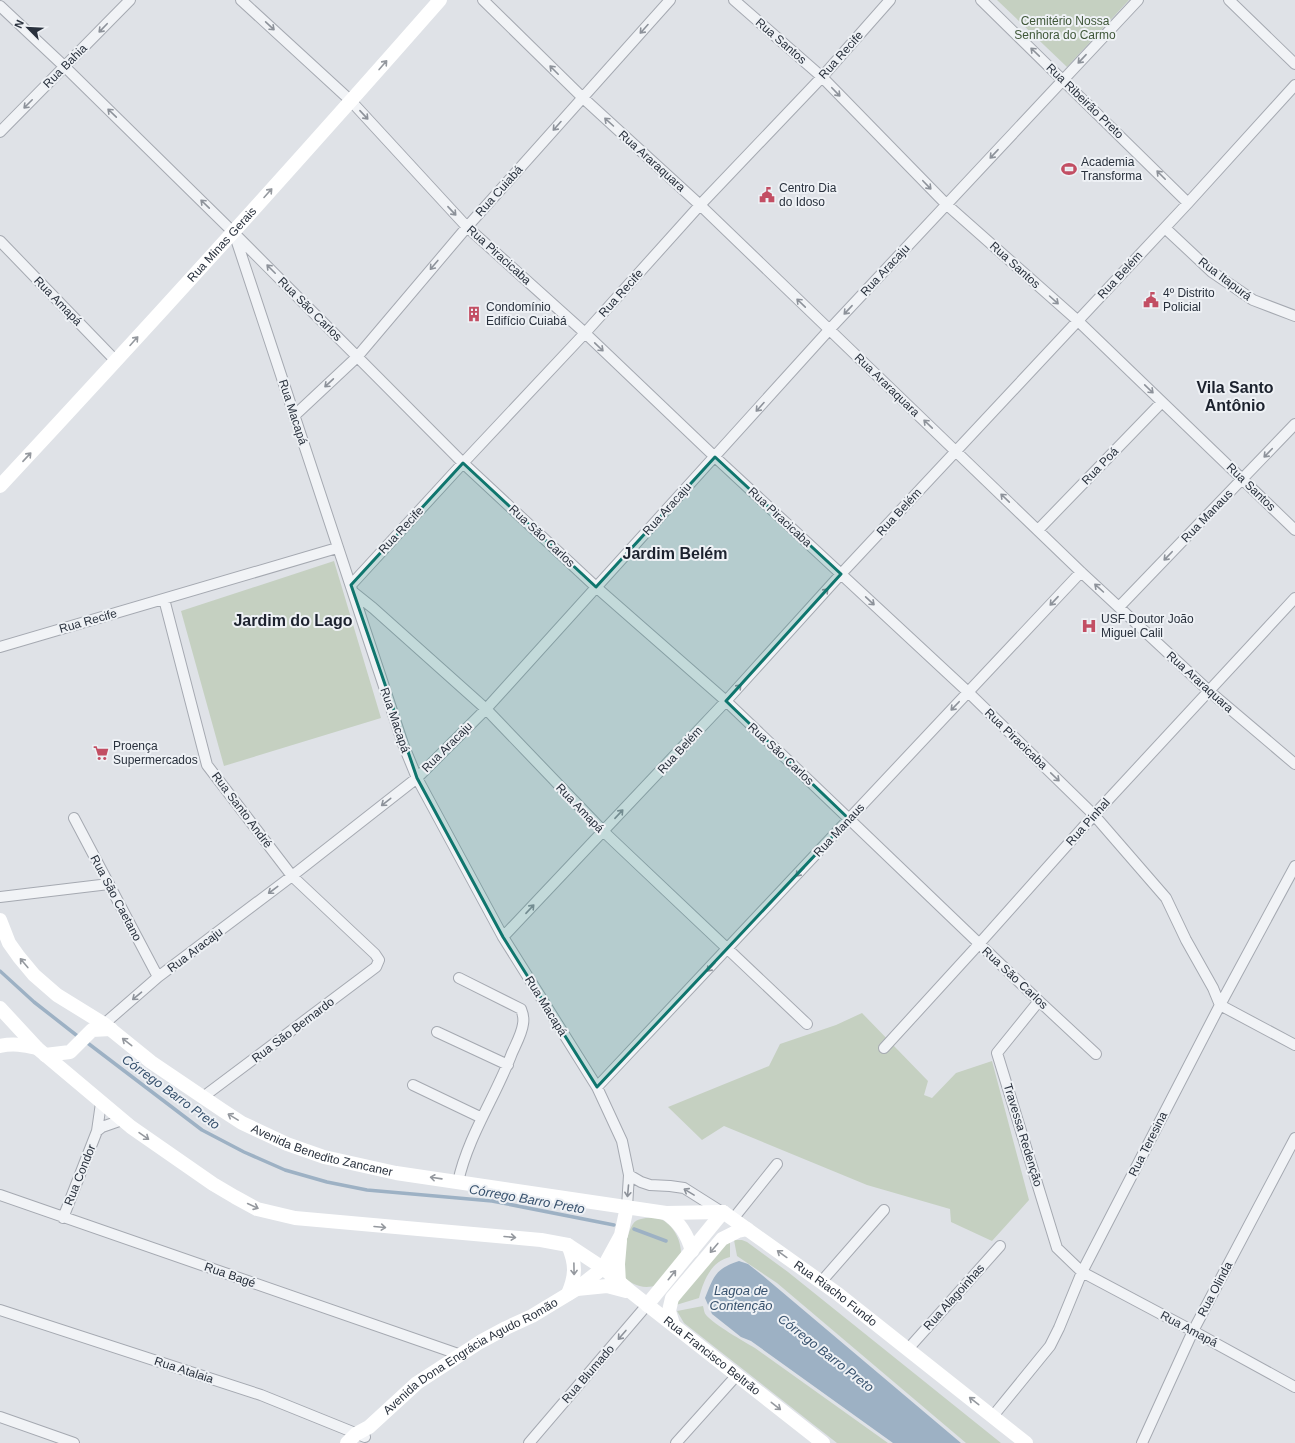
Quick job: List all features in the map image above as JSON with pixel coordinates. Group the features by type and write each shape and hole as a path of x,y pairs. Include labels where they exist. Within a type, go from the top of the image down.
{"main road":[{"name":"Rua Minas Gerais","path":"0,486 233,232 440,0"},
{"name":"Avenida Benedito Zancaner","path":"0,920 9,943 34,975 57,995 89,1014 99,1029 152,1062 242,1123 302,1150 324,1157 396,1173 666,1213 728,1216"},
{"path":"0,1008 41,1052 122,1120 213,1184 257,1209 294,1218 541,1240 568,1245 603,1268"},
{"path":"0,1046 18,1044 41,1052 70,1051 99,1029"},
{"path":"67,1074 70,1051"},
{"name":"Avenida Dona Engrácia Agudo Romão","path":"360,1437 417,1383 506,1328 532,1316 572,1292 603,1268 621,1235 627,1207"},
{"path":"666,1213 676,1220 683,1229 689,1239 692,1251"},
{"path":"647,1305 692,1251 728,1216"},
{"name":"Rua Riacho Fundo","path":"728,1216 821,1282 908,1348 1026,1443"},
{"path":"673,1324 669,1311 672,1298 722,1239 738,1231 747,1229"},
{"path":"619,1283 618,1264 621,1235"},
{"path":"568,1245 573,1257 574,1269 572,1292"},
{"name":"Rua Francisco Beltrão","path":"603,1268 619,1283 823,1443"},
{"name":"Avenida Dona Engrácia Agudo Romão","path":"572,1292 606,1286 631,1292"}],"street":[{"name":"Rua Bahia","path":"0,132 130,0"},
{"name":"Rua Piracicaba","path":"241,0 351,101 467,227 585,333 715,457 968,692 1094,816 1166,898 1186,940 1213,988 1220,1005"},
{"name":"Rua Araraquara","path":"483,0 582,98 700,205 1081,572 1209,691 1295,764"},
{"name":"Rua Cuiabá","path":"294,416 357,357 467,227 670,0"},
{"name":"Rua Santos","path":"734,0 822,77 946,204 1077,320 1295,530"},
{"name":"Rua Recife","path":"352,589 463,463 585,333 700,205 822,77 890,0"},
{"name":"Rua Ribeirão Preto","path":"981,0 1188,202"},
{"name":"Rua Aracaju","path":"99,1029 158,977 292,876 417,778 486,709 829,330 1138,0"},
{"path":"1229,0 1295,64"},
{"name":"Rua São Carlos","path":"0,6 65,67 233,232 463,463 596,587 726,701 1096,1054"},
{"name":"Rua Belém","path":"503,937 726,701 841,574 1077,320 1165,228 1295,85"},
{"name":"Rua Itapurá","path":"1165,228 1212,272 1253,300 1295,316"},
{"name":"Rua Macapá","path":"233,232 403,744 417,778 503,937 596,1088 622,1141 629,1175"},
{"name":"Rua Amapá","path":"0,241 116,360"},
{"name":"Rua Poá","path":"1038,530 1162,402"},
{"name":"Rua Manaus","path":"1119,607 1295,424"},
{"name":"Rua Recife","path":"0,647 337,548"},
{"name":"Rua Manaus","path":"596,1088 1081,572"},
{"name":"Rua Amapá","path":"352,589 486,709 603,831 807,1024"},
{"name":"Rua Pinhal","path":"884,1048 1094,816 1295,598"},
{"name":"Rua Santo André","path":"164,599 207,765 292,876 375,954 379,960"},
{"name":"Rua São Caetano","path":"74,818 158,977"},
{"name":"Rua Teresina","path":"993,1416 1050,1346 1082,1272 1220,1005 1295,866"},
{"path":"0,897 109,884"},
{"name":"Rua São Bernardo","path":"203,1097 376,967 379,960"},
{"path":"458,1182 463,1160 508,1065 523,1025 522,1009 459,978"},
{"name":"Travessa Redenção","path":"1039,1001 998,1053 1057,1248 1082,1272"},
{"path":"1220,1005 1295,1045"},
{"path":"437,1032 508,1065"},
{"path":"413,1085 482,1118"},
{"name":"Rua Condor","path":"63,1218 97,1132 101,1103"},
{"name":"Rua Condor","path":"97,1132 102,1127 122,1120"},
{"name":"Rua Olinda","path":"1142,1443 1193,1331 1295,1138"},
{"path":"728,1216 777,1164"},
{"name":"Avenida Dona Engrácia Agudo Romão","path":"627,1207 629,1175"},
{"name":"Rua Riacho Fundo","path":"629,1175 650,1185 684,1188 728,1216"},
{"name":"Rua Bagé","path":"0,1195 461,1355"},
{"path":"821,1282 884,1210"},
{"name":"Rua Alagoinhas","path":"908,1348 1000,1246"},
{"name":"Rua Amapá","path":"1082,1272 1295,1387"},
{"name":"Rua Blumado","path":"529,1443 647,1305"},
{"name":"Rua Atalaia","path":"0,1310 261,1395 360,1437"},
{"path":"676,1443 737,1375"},
{"path":"0,1417 74,1443"}],"highlighted area":[{"path":"715,457 841,574 726,701 849,819 597,1087 503,937 417,778 351,585 463,463 596,587"}],"green space":[{"name":"Cemitério Nossa Senhora do Carmo","path":"997,0 1129,0 1067,67"},
{"path":"334,561 381,718 224,766 181,611"},
{"path":"862,1013 928,1081 924,1095 932,1098 956,1073 992,1061 1029,1200 992,1241 951,1222 950,1209 867,1185 724,1126 702,1140 668,1107 769,1066 780,1044 836,1025"},
{"path":"655,1218 665,1221 678,1238 681,1248 681,1253 658,1285 647,1287 638,1286 621,1275 623,1256 628,1234 634,1223 641,1219"},
{"path":"734,1240 742,1240 747,1242 788,1272 1001,1443 966,1443 777,1283 737,1256"},
{"path":"730,1242 730,1257 723,1259 709,1273 699,1298 676,1305 725,1245"},
{"path":"703,1306 705,1314 710,1319 729,1333 755,1348 888,1443 837,1443 684,1323 677,1311"}],"water":[{"name":"Lagoa de Contenção","path":"739,1261 748,1264 762,1275 961,1443 893,1443 751,1341 741,1337 712,1314 705,1298 713,1279 720,1270"}],"waterway":[{"name":"Córrego Barro Preto","path":"0,971 34,1002 80,1038"},
{"name":"Córrego Barro Preto","path":"85,1041 202,1130 244,1152 285,1170 327,1182 367,1190 492,1201 614,1225"},
{"path":"634,1229 666,1241"}],"place":[{"name":"Academia Transforma","path":"1069,169"},
{"name":"Centro Dia do Idoso","path":"767,195"},
{"name":"4º Distrito Policial","path":"1151,300"},
{"name":"Condomínio Edifício Cuiabá","path":"474,314"},
{"name":"USF Doutor João Miguel Calil","path":"1089,626"},
{"name":"Proença Supermercados","path":"101,753"}],"district":[{"name":"Vila Santo Antônio","path":"1235,396"},
{"name":"Jardim Belém","path":"675,553"},
{"name":"Jardim do Lago","path":"293,620"}]}
